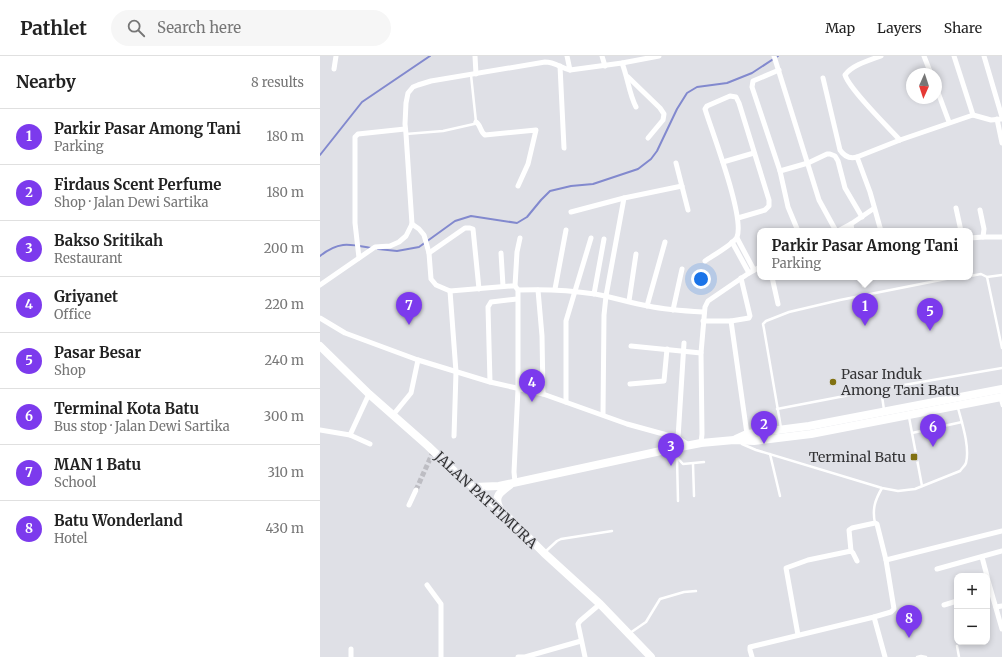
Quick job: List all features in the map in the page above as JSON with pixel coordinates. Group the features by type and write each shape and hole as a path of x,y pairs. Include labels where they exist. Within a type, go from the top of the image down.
{"main road":[{"name":"JALAN PATTIMURA","path":"320,346 369,394 454,471 502,511 544,553 600,604 628,635 651,657"},
{"path":"473,487 499,486 701,443 734,440 754,441 1001,393"},
{"path":"734,440 747,434 781,430 810,430 885,412 908,412"},
{"path":"502,511 497,504 498,496 515,482"}],"street":[{"path":"334,69 336,56"},
{"path":"473,75 475,56"},
{"path":"567,56 570,70"},
{"path":"602,56 605,66"},
{"path":"320,285 375,247 390,246 399,242 406,236 412,224 406,131 406,103 408,93 413,87 431,81 545,62 552,62 570,70 622,63 636,58 659,56"},
{"path":"881,56 848,71 845,75 856,91 900,140"},
{"path":"924,56 929,68"},
{"path":"954,56 973,115"},
{"path":"984,56 1000,118 1002,143"},
{"path":"774,57 819,200 835,228"},
{"path":"622,63 628,78 632,99 636,107"},
{"path":"560,66 564,148"},
{"path":"779,70 753,81 752,87 780,171 788,207 797,228"},
{"path":"628,78 660,108 664,114 664,120 648,138"},
{"path":"823,78 840,150 848,157 857,157 949,122 973,115 991,120 1000,118"},
{"path":"705,261 734,240 738,230 738,218 723,162 705,109 706,106 730,96 736,98 739,103 768,200 768,206 765,210 738,218"},
{"path":"942,103 949,122"},
{"path":"476,122 479,124 485,135 536,130 528,164 518,186"},
{"path":"359,258 355,223 355,137 358,134 406,131"},
{"path":"723,162 754,153"},
{"path":"780,171 808,163 830,154 836,158 845,188 862,217"},
{"path":"857,157 870,192 880,228"},
{"path":"676,163 688,210"},
{"path":"571,212 624,198 682,186"},
{"path":"603,414 603,321 606,296 624,198"},
{"path":"956,208 960,228"},
{"path":"843,228 874,209"},
{"path":"980,210 984,229 983,237"},
{"path":"412,224 424,235 429,253 433,282 436,286 450,291 502,286 538,290 556,289 606,296 647,306 673,310 703,312"},
{"path":"851,224 852,228"},
{"path":"429,253 465,228 473,229 480,289"},
{"path":"556,289 566,230"},
{"path":"515,482 514,472 518,389 517,252 520,238"},
{"path":"566,402 565,326 574,291 591,238"},
{"path":"973,238 1002,238"},
{"path":"594,294 604,239"},
{"path":"734,240 751,271"},
{"path":"647,306 665,242"},
{"path":"501,253 502,286"},
{"path":"630,301 636,254"},
{"path":"673,310 682,269"},
{"path":"701,443 701,353 703,312 708,300 751,271 757,269"},
{"path":"703,321 731,322 750,317 741,278"},
{"path":"773,280 778,304"},
{"path":"863,280 864,285"},
{"path":"538,290 542,336 543,394"},
{"path":"450,291 456,372 454,436"},
{"path":"490,382 488,307 491,302 517,299"},
{"path":"320,318 345,333 418,360 490,382 543,394 603,414 627,424 678,438 690,446"},
{"path":"731,322 747,434"},
{"path":"678,438 684,343"},
{"path":"631,346 701,353"},
{"path":"630,384 664,381 667,350"},
{"path":"393,415 411,393 418,360"},
{"path":"350,434 369,394"},
{"path":"320,430 350,434 370,444"},
{"path":"409,505 416,490"},
{"path":"752,657 750,647 891,612 894,609 886,560 875,521 849,530 850,551 853,553 857,561"},
{"path":"886,560 1002,531"},
{"path":"798,635 786,568 808,560 850,551"},
{"path":"937,569 1002,552"},
{"path":"982,557 986,573"},
{"path":"427,585 441,604 441,657"},
{"path":"990,594 996,607 1002,629"},
{"path":"944,604 954,602"},
{"path":"585,657 578,624 600,604"},
{"path":"996,607 1002,606"},
{"path":"874,617 885,657"},
{"path":"518,657 525,657 581,641"},
{"path":"351,649 351,657"}],"lane":[{"path":"406,131 443,131 471,125 476,122 473,75"},
{"path":"973,275 981,274 987,277 1002,275"},
{"path":"987,277 1002,348"},
{"path":"781,430 763,324 766,321 788,312 941,280"},
{"path":"777,409 880,389 1002,368"},
{"path":"880,389 885,412"},
{"path":"1001,393 1002,406"},
{"path":"734,440 770,454 882,488 898,491 915,489 960,471 965,465 966,440 957,402"},
{"path":"908,412 922,486"},
{"path":"912,433 962,422"},
{"path":"670,449 683,464 704,462"},
{"path":"770,454 780,496"},
{"path":"677,458 678,501"},
{"path":"693,464 694,496"},
{"path":"875,521 874,508 876,497 882,488"},
{"path":"544,553 556,541 561,539 612,531"},
{"path":"628,635 646,622 660,599 684,592 696,591"},
{"path":"957,646 959,657"},
{"path":"917,657 926,657"}],"waterway":[{"path":"320,155 362,102 430,56"},
{"path":"378,249 397,251 419,247 455,221 471,216 517,223 527,217 550,191 571,186 593,184 638,169 651,159 657,151 677,109 687,93 697,87 727,83 752,73 778,56"},
{"path":"320,256 333,248 344,245 356,245 371,248"}],"tunnel":[{"path":"416,490 433,452"}],"place":[{"name":"MAN 1 Batu","path":"409,325"},
{"name":"Parkir Pasar Among Tani","path":"865,326"},
{"name":"Pasar Besar","path":"930,331"},
{"name":"Pasar Induk Among Tani Batu","path":"833,382"},
{"name":"Griyanet","path":"532,402"},
{"name":"Firdaus Scent Perfume","path":"764,444"},
{"name":"Terminal Kota Batu","path":"933,447"},
{"name":"Terminal Batu","path":"914,457"},
{"name":"Bakso Sritikah","path":"671,466"},
{"name":"Batu Wonderland","path":"909,638"}]}
